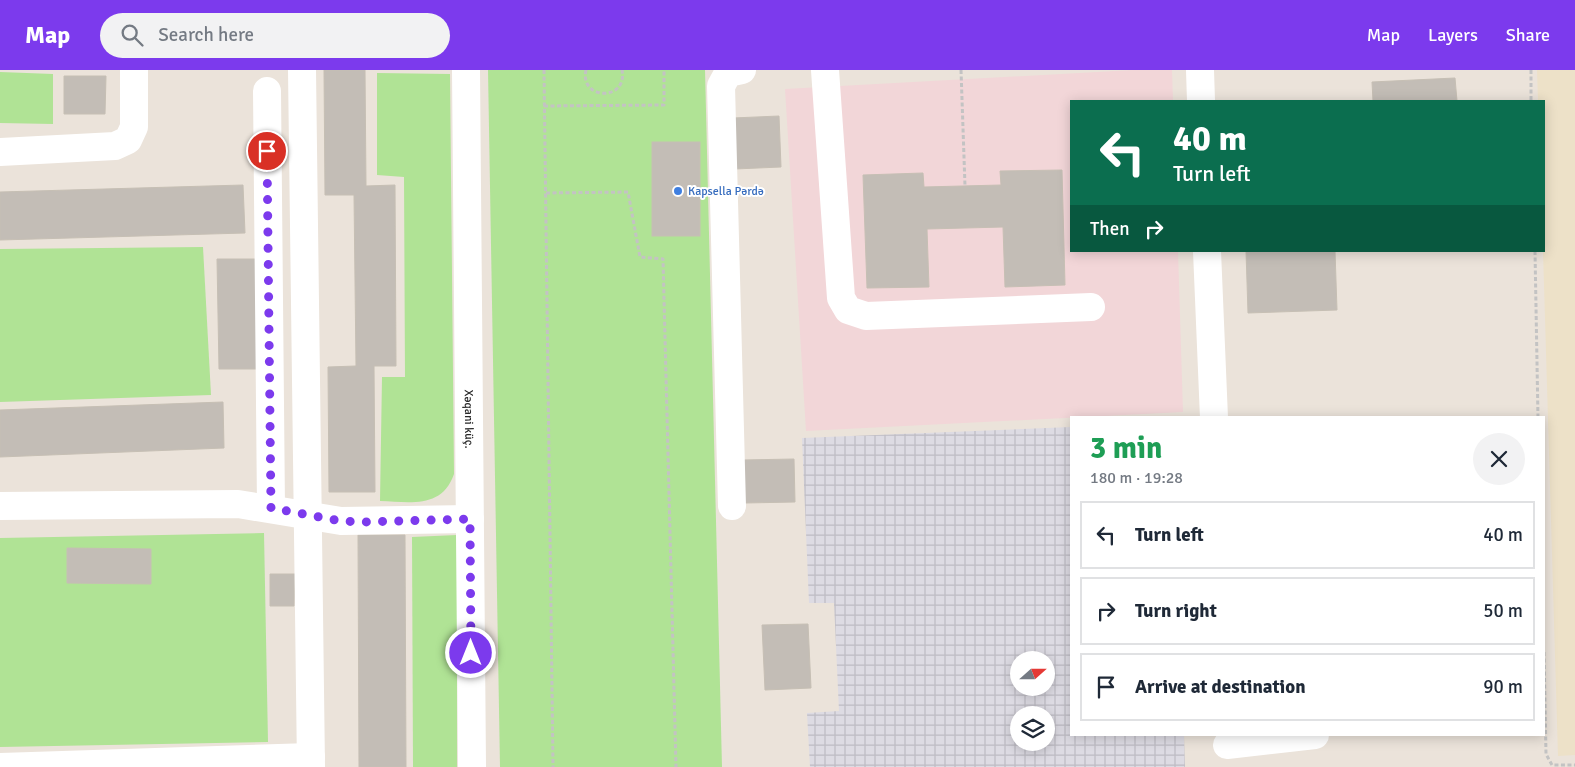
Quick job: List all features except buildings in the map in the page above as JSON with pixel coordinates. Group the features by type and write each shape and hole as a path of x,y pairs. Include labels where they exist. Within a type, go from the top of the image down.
{"street":[{"path":"0,152 115,146 128,140 134,127 134,70"},
{"path":"0,767 311,762 302,70"},
{"name":"Xəqani küç.","path":"466,70 472,767"},
{"path":"732,506 722,86 728,73 742,70"},
{"path":"825,70 841,298 848,310 866,316 1091,307"},
{"path":"1200,70 1201,100"},
{"path":"267,91 271,508"},
{"path":"1207,252 1214,416"},
{"path":"0,506 213,503 271,508 362,522 470,519"},
{"path":"1227,749 1309,736"}],"path":[{"path":"544,70 553,767"},
{"path":"586,70 586,83 594,92 604,94 615,91 621,83 622,70"},
{"path":"544,106 664,105 664,70"},
{"path":"960,70 965,186"},
{"path":"1530,70 1531,100"},
{"path":"546,193 628,192 640,257 663,259 676,767"},
{"path":"1535,252 1538,416"},
{"path":"1545,703 1546,754 1552,765 1575,765"}],"shaded area":[{"path":"1133,70 1172,70 1173,100 1070,100 1070,252 1178,252 1183,412 1070,416 1070,418 806,431 785,89"},
{"path":"1537,70 1575,70 1575,755 1558,756 1543,252 1545,252 1545,100 1538,100"},
{"path":"1070,427 1070,736 1184,736 1185,767 810,767 807,713 839,711 834,603 809,603 802,438"}],"green space":[{"path":"488,70 705,70 722,767 500,767"},
{"path":"0,72 53,74 53,124 0,123"},
{"path":"377,73 450,74 454,474 449,485 442,493 424,501 380,501 382,377 405,377 404,177 377,175"},
{"path":"203,247 211,395 0,402 0,249"},
{"path":"264,533 268,742 0,747 0,538"},
{"path":"457,535 457,767 413,767 412,537"}],"place":[{"name":"Kapsella Pərdə","path":"678,191"}],"route":[{"path":"267,151 271,508 341,521 470,519 471,653"}]}
